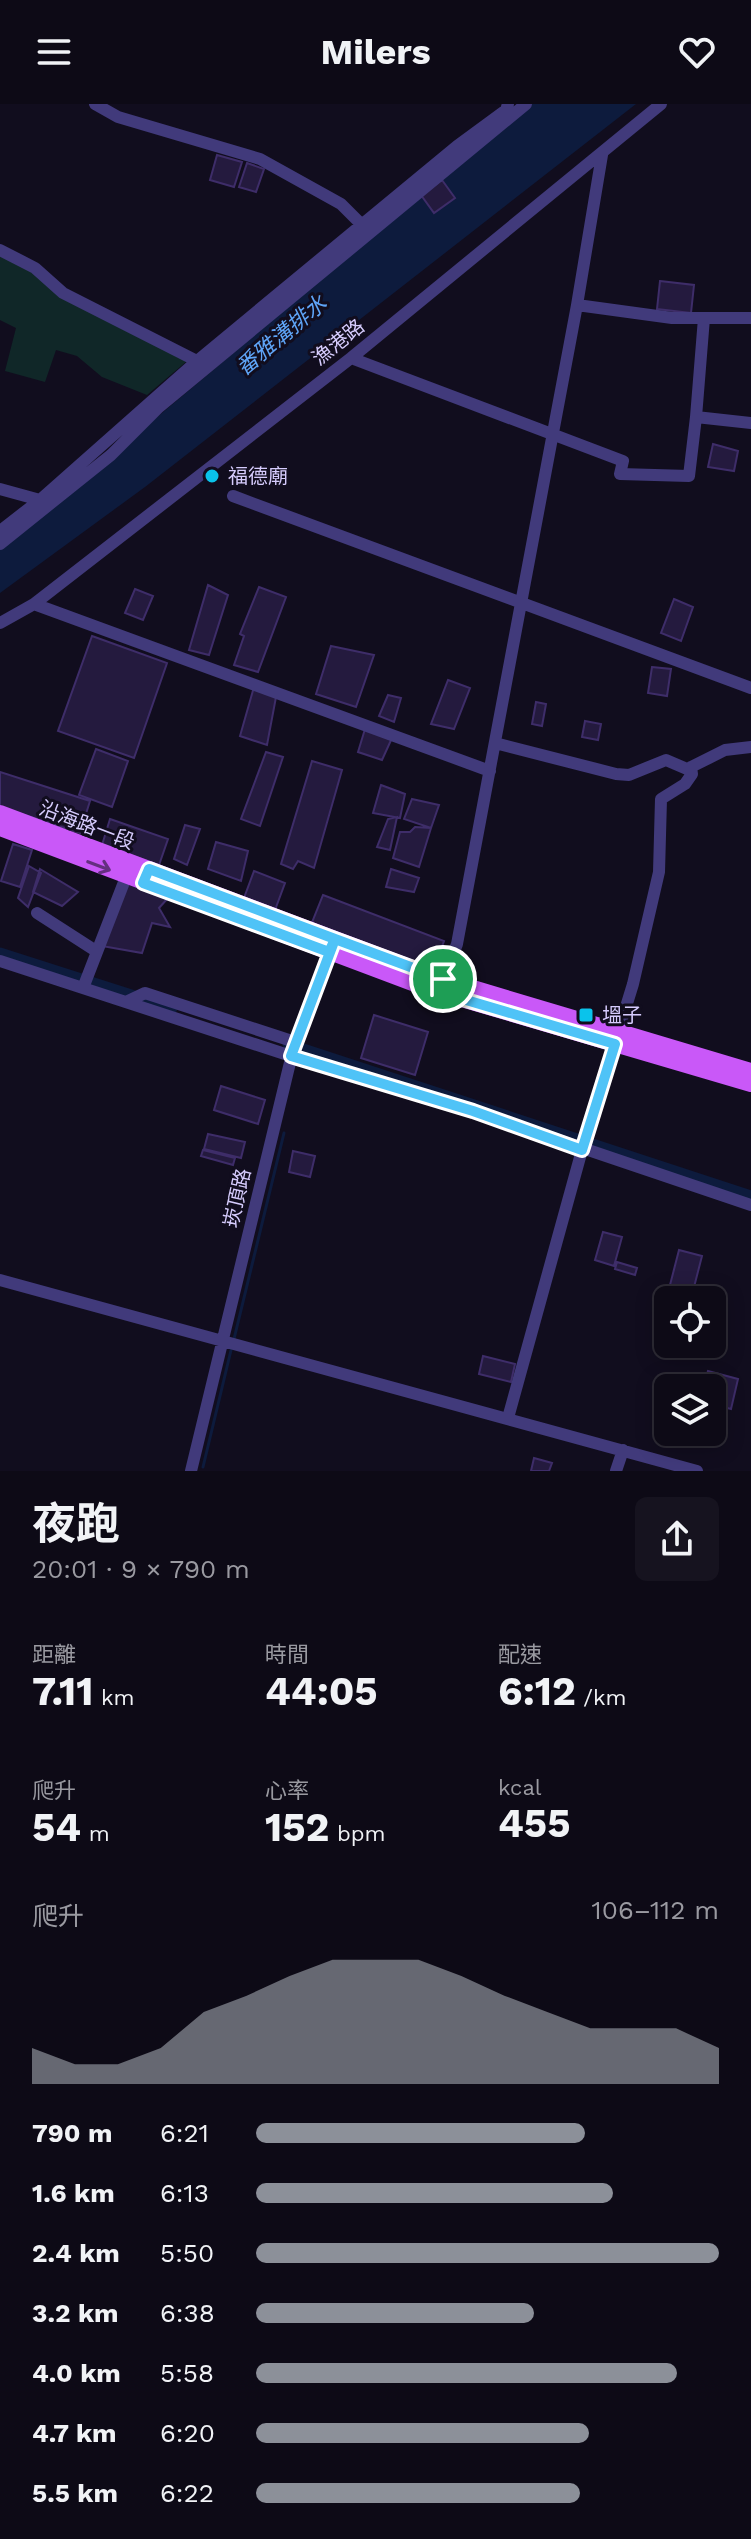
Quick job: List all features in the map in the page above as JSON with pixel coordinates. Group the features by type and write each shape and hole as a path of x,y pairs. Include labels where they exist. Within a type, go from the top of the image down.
{"main road":[{"name":"沿海路一段","path":"0,813 126,877 146,876"},
{"name":"沿海路一段","path":"0,828 45,838 441,986 617,1038 751,1084"},
{"name":"沿海路一段","path":"617,1038 751,1071"}],"street":[{"path":"95,104 118,117 260,159 341,204 368,226"},
{"path":"0,544 111,455 159,407 457,146 506,110 508,104"},
{"path":"0,531 40,500 197,361 526,104"},
{"name":"漁港路","path":"0,623 34,604 351,358 661,104"},
{"path":"441,986 457,944 577,305 602,155"},
{"path":"0,250 35,268 63,293 197,361"},
{"path":"577,305 672,318 751,318"},
{"path":"351,358 623,461 620,474 689,476 704,318"},
{"path":"696,417 751,423"},
{"path":"0,489 40,500"},
{"path":"233,496 751,688"},
{"path":"34,604 490,771"},
{"path":"495,743 629,775 666,760 687,769 725,750 751,747"},
{"path":"508,1418 582,1150 617,1038 659,872 661,799 685,784 692,774 691,767"},
{"path":"83,988 126,877"},
{"path":"37,913 96,951"},
{"name":"崁頂路","path":"191,1471 291,1056 332,946"},
{"path":"0,961 291,1056 473,1111 751,1205"},
{"path":"126,1002 145,993 295,1042"},
{"path":"0,1280 697,1471"},
{"path":"616,1471 623,1450"}],"green space":[{"path":"0,253 187,361 147,395 102,377 77,356 56,350 45,382 5,371 16,328 0,320"}],"water":[{"name":"番雅溝排水","path":"530,104 636,104 145,487 0,593 0,549"}],"building":[{"path":"217,155 242,162 234,187 210,180"},
{"path":"247,163 264,169 256,192 239,187"},
{"path":"442,180 455,198 434,213 421,195"},
{"path":"660,281 694,285 691,313 657,309"},
{"path":"713,444 738,451 734,471 708,467"},
{"path":"208,585 228,595 209,655 189,650"},
{"path":"259,587 286,597 258,672 234,665 244,636 240,634"},
{"path":"135,589 153,596 143,620 125,613"},
{"path":"674,599 693,607 681,641 661,633"},
{"path":"92,636 167,663 134,758 58,731"},
{"path":"331,646 374,655 356,707 316,694"},
{"path":"652,667 671,669 667,696 648,693"},
{"path":"448,680 470,688 454,729 431,724"},
{"path":"254,687 276,697 267,745 240,736"},
{"path":"388,695 401,698 394,722 379,716"},
{"path":"536,702 546,704 542,726 532,724"},
{"path":"585,721 601,724 598,740 582,737"},
{"path":"365,729 392,738 382,760 358,752"},
{"path":"96,749 128,761 112,807 79,795"},
{"path":"266,752 283,757 260,826 241,819"},
{"path":"312,761 342,770 314,868 298,861 293,869 281,864"},
{"path":"0,772 90,801 80,833 0,807"},
{"path":"381,785 405,794 400,818 373,813"},
{"path":"412,799 439,805 431,828 404,819"},
{"path":"397,817 390,850 377,847 388,819"},
{"path":"110,819 168,839 159,865 102,845"},
{"path":"185,825 200,829 187,865 174,859"},
{"path":"415,827 431,828 419,867 393,858 400,832 410,832"},
{"path":"216,842 248,851 241,881 208,869"},
{"path":"13,844 32,850 20,887 1,881"},
{"path":"29,866 41,873 28,907 18,898"},
{"path":"40,869 78,892 62,906 33,892"},
{"path":"391,869 419,878 414,892 386,887"},
{"path":"254,871 285,883 275,910 244,898"},
{"path":"126,877 168,898 159,908 170,927 152,923 142,953 102,946"},
{"path":"323,895 444,941 433,971 311,925"},
{"path":"374,1015 428,1032 415,1075 361,1058"},
{"path":"221,1086 265,1100 258,1124 214,1110"},
{"path":"208,1134 245,1142 241,1158 204,1149"},
{"path":"203,1150 235,1158 233,1165 201,1156"},
{"path":"293,1151 315,1156 310,1177 289,1172"},
{"path":"603,1232 622,1237 614,1266 595,1260"},
{"path":"679,1250 702,1256 694,1286 670,1285"},
{"path":"617,1262 637,1268 635,1275 615,1269"},
{"path":"483,1356 515,1364 511,1382 479,1374"},
{"path":"726,1376 738,1379 731,1409 726,1408"},
{"path":"534,1458 552,1463 549,1471 531,1471"}],"waterway":[{"path":"0,953 172,1008"},
{"path":"288,1044 751,1196"},
{"path":"234,1339 284,1133"},
{"path":"203,1467 232,1346"}],"place":[{"name":"福德廟","path":"212,476"},
{"name":"塭子","path":"586,1015"}],"route":[{"path":"443,979 335,939 329,952 143,883 149,869 335,939 291,1056 473,1111 582,1150 615,1044 439,992 443,979"}]}
